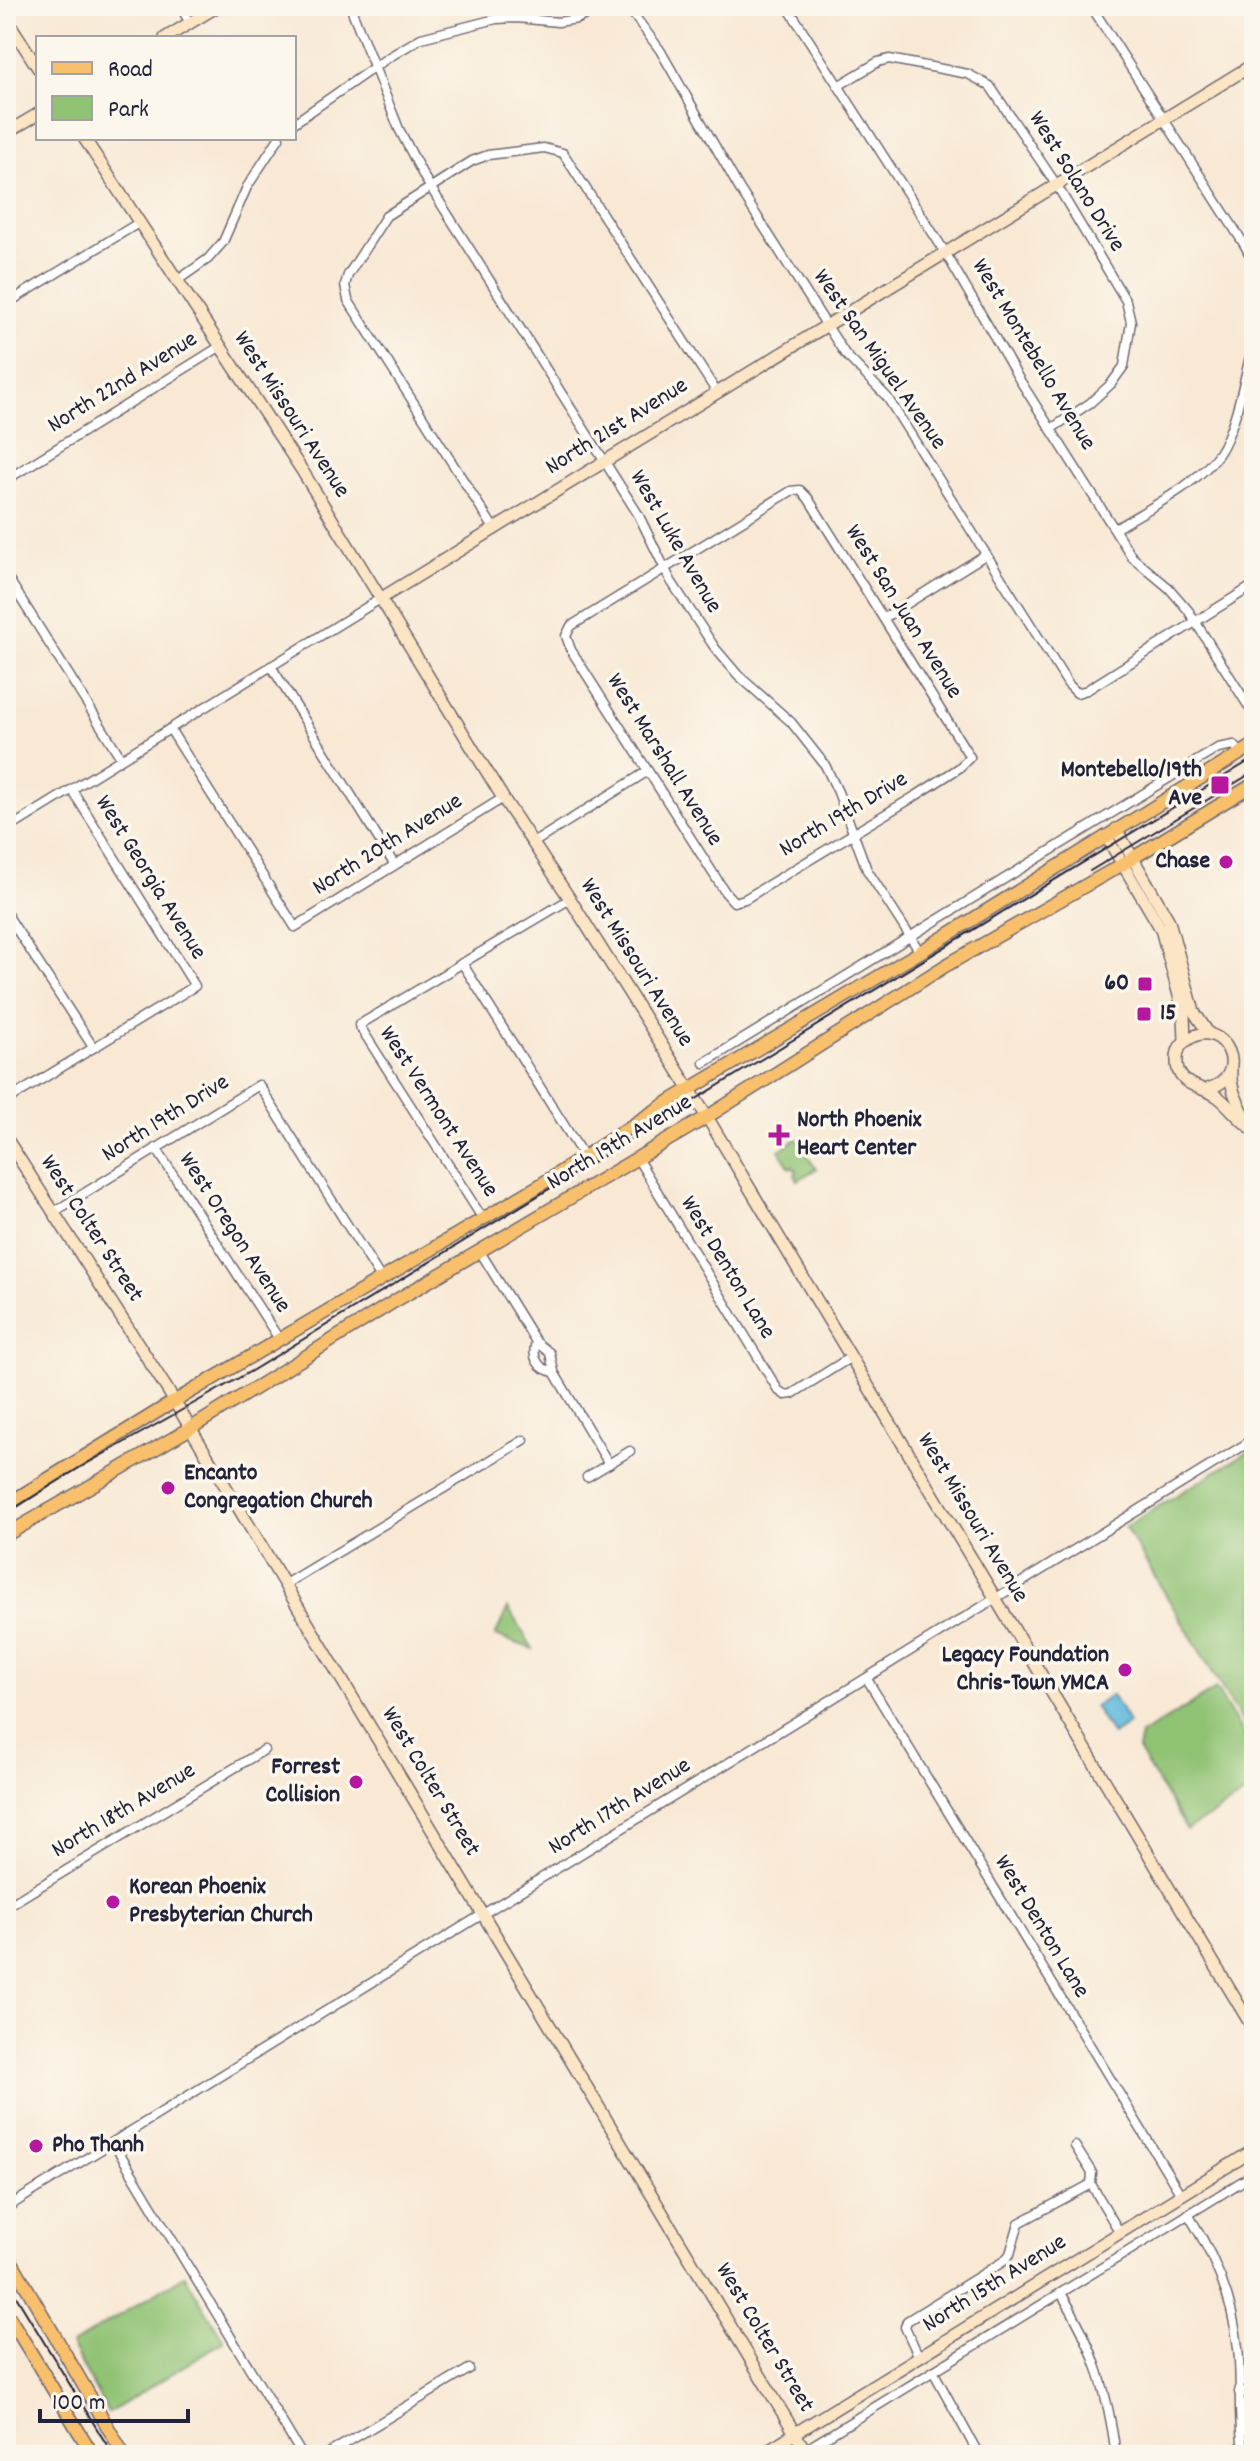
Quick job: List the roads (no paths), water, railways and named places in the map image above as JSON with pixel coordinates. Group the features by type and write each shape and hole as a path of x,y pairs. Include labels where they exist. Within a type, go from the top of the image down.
{"main road":[{"name":"North 19th Avenue","path":"6,1505 174,1401 483,1219 1254,745"},
{"name":"North 19th Avenue","path":"6,1535 191,1428 479,1250 707,1117 945,966 1128,861 1254,784"},
{"path":"6,2252 124,2455"},
{"path":"6,2312 93,2455"}],"street":[{"path":"180,6 190,23"},
{"path":"168,36 218,6"},
{"name":"West Luke Avenue","path":"350,6 399,129 430,187 646,528 665,568 715,648 738,675 791,722 813,747 838,792 867,870 920,952"},
{"path":"296,122 421,38 474,23 517,18 558,22 577,19 604,6"},
{"name":"West San Miguel Avenue","path":"627,6 660,50 739,188 845,354 887,397 1068,684 1077,693 1087,690 1196,622"},
{"name":"West Montebello Avenue","path":"787,6 945,252 1132,557 1169,588 1196,622 1254,715"},
{"path":"1091,6 1254,263"},
{"path":"6,18 36,65"},
{"name":"West Solano Drive","path":"838,86 878,62 889,59 968,74 990,86 1056,184 1114,278 1126,301 1131,322 1124,366 1111,384 1090,403 1051,429"},
{"name":"North 21st Avenue","path":"6,830 716,391 1254,64"},
{"path":"6,133 36,115"},
{"name":"West Missouri Avenue","path":"85,140 303,472 503,798 707,1117 1254,2030"},
{"path":"178,280 208,259 223,242 247,187 278,140"},
{"path":"495,530 348,300 345,285 356,261 386,216 430,187 472,161 488,155 552,149 568,159 716,391"},
{"path":"6,304 140,222"},
{"path":"1115,529 1194,478 1219,453 1228,436 1254,341"},
{"name":"North 22nd Avenue","path":"6,480 221,346"},
{"name":"West San Juan Avenue","path":"665,568 791,491 800,490 808,498 970,757"},
{"path":"884,618 985,555"},
{"name":"West Marshall Avenue","path":"665,568 571,626 566,636 571,650 734,902"},
{"name":"West Georgia Avenue","path":"6,575 121,758"},
{"path":"1196,622 1254,585"},
{"path":"271,666 394,864"},
{"name":"North 20th Avenue","path":"170,729 295,927 503,798"},
{"name":"North 19th Avenue","path":"704,1063 1218,748 1234,745 1241,753"},
{"name":"North 19th Drive","path":"734,902 745,899 853,834 959,768 970,757"},
{"path":"533,843 648,771"},
{"name":"West Georgia Avenue","path":"72,790 195,986 93,1047"},
{"path":"1111,832 1169,921 1194,1012 1209,1034"},
{"path":"1128,861 1161,929 1184,1014 1185,1041"},
{"path":"570,899 462,963 584,1157"},
{"path":"6,913 93,1047 6,1101"},
{"name":"West Vermont Avenue","path":"462,963 359,1025 483,1219"},
{"path":"1231,1069 1222,1083 1199,1089 1184,1081 1177,1066 1177,1053 1192,1036 1209,1034 1228,1048 1231,1054 1231,1069 1231,1087 1252,1130"},
{"name":"North 19th Drive","path":"54,1212 259,1085 382,1280"},
{"path":"1207,1089 1224,1101 1236,1118 1252,1130"},
{"name":"West Colter Street","path":"6,1138 191,1428 795,2433 803,2453"},
{"name":"West Oregon Avenue","path":"156,1148 279,1339"},
{"name":"West Denton Lane","path":"637,1158 778,1390 785,1395 792,1394 851,1357"},
{"path":"479,1250 536,1342 550,1353 554,1372 609,1464"},
{"path":"536,1342 537,1363 545,1370 554,1372"},
{"name":"North 17th Avenue","path":"6,2208 1254,1439"},
{"path":"285,1584 524,1440"},
{"path":"587,1477 630,1451"},
{"name":"West Denton Lane","path":"867,1679 1181,2195"},
{"name":"North 18th Avenue","path":"6,1907 264,1750"},
{"path":"113,2142 302,2455"},
{"path":"1075,2146 1092,2173 1091,2184 1120,2233"},
{"name":"North 15th Avenue","path":"760,2455 1254,2150"},
{"name":"North 15th Avenue","path":"803,2453 1254,2174"},
{"path":"919,2357 905,2327 907,2321 1004,2261 1010,2254 1019,2223 1091,2184"},
{"path":"1188,2214 1211,2255 1232,2312 1239,2351 1244,2455"},
{"path":"1061,2293 1094,2353 1105,2389 1116,2455"},
{"path":"326,2455 469,2369"},
{"path":"933,2371 979,2455"},
{"path":"1239,2392 1254,2391"}],"water":[{"path":"1112,1695 1129,1724 1112,1735 1094,1706"}],"tram line":[{"path":"6,1514 79,1468 253,1370 1254,758"},
{"path":"1090,871 1250,774"},
{"path":"6,2280 113,2455"}],"place":[{"name":"Montebello/19th Ave","path":"1220,785"},
{"name":"Chase","path":"1226,862"},
{"name":"60","path":"1145,984"},
{"name":"15","path":"1144,1014"},
{"name":"North Phoenix Heart Center","path":"779,1135"},
{"name":"Encanto Congregation Church","path":"168,1488"},
{"name":"Legacy Foundation Chris-Town YMCA","path":"1125,1670"},
{"name":"Forrest Collision","path":"356,1782"},
{"name":"Korean Phoenix Presbyterian Church","path":"113,1902"},
{"name":"Pho Thanh","path":"36,2146"}]}
